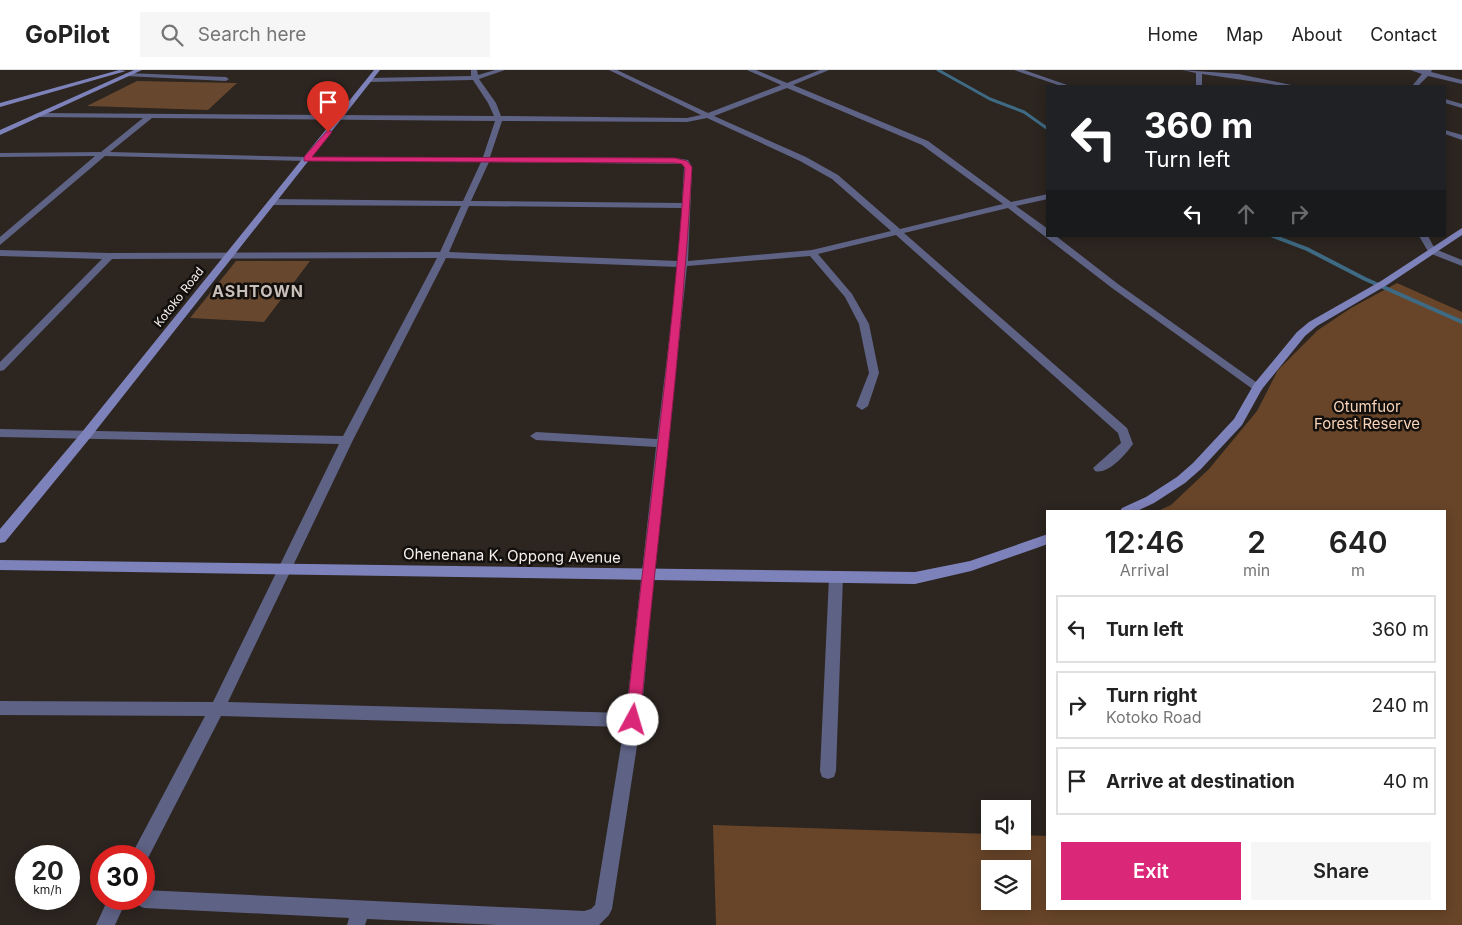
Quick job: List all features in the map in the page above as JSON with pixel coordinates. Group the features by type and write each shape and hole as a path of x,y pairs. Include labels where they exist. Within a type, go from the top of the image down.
{"street":[{"path":"0,105 139,70"},
{"name":"Kotoko Road","path":"0,538 86,435 377,70"},
{"path":"146,845 217,709 347,440 443,255 486,159 500,120 492,103 475,78 474,70"},
{"path":"370,80 475,78 502,70"},
{"path":"612,70 827,172 897,231 1123,431 1127,444 1117,455 1099,468"},
{"path":"750,70 925,143 1046,233"},
{"path":"38,116 676,121 708,116 826,70"},
{"path":"1017,70 1064,85"},
{"path":"1185,70 1239,73 1288,85"},
{"path":"1413,70 1427,71 1462,82"},
{"path":"1416,85 1427,71"},
{"path":"1199,72 1199,85"},
{"path":"0,133 126,73 226,79"},
{"path":"1446,101 1462,106"},
{"path":"0,242 101,154 150,116"},
{"path":"1446,132 1462,138"},
{"path":"0,155 101,154 306,159 675,160 685,162 688,167 682,264 647,575 633,720 603,909 596,917 584,920 359,917 155,900"},
{"path":"0,253 110,256 443,255 682,264 812,253 1046,197"},
{"path":"272,202 687,206"},
{"path":"1128,510 1150,500 1181,480 1196,466 1238,422 1258,387 1301,334 1313,324 1380,285 1462,231"},
{"path":"1052,237 1115,286 1258,387"},
{"path":"1424,237 1432,250 1462,263"},
{"path":"812,253 849,296 864,324 874,373 862,406"},
{"path":"0,368 110,256"},
{"path":"0,433 347,440"},
{"path":"536,436 662,443"},
{"name":"Ohenenana K. Oppong Avenue","path":"0,565 915,578 971,566 1046,540"},
{"path":"828,771 836,577"},
{"path":"0,708 217,709 633,720"},
{"path":"105,925 112,910"}],"shaded area":[{"path":"137,81 237,83 208,110 87,106"},
{"path":"236,261 310,261 264,322 190,318"}],"green space":[{"name":"Otumfuor Forest Reserve","path":"1397,283 1462,312 1462,925 716,925 713,825 981,834 981,850 1031,850 1031,835 1046,836 1046,910 1446,910 1446,510 1160,510 1171,505 1209,469 1257,411 1278,370 1318,330 1351,308"}],"waterway":[{"path":"938,70 990,99 1024,112 1046,128"},
{"path":"1276,237 1307,249 1365,279 1462,322"}],"district":[{"name":"ASHTOWN","path":"258,291"}],"route":[{"path":"328,132 306,159 675,160 685,162 688,167 682,264 647,575 633,720"}]}
